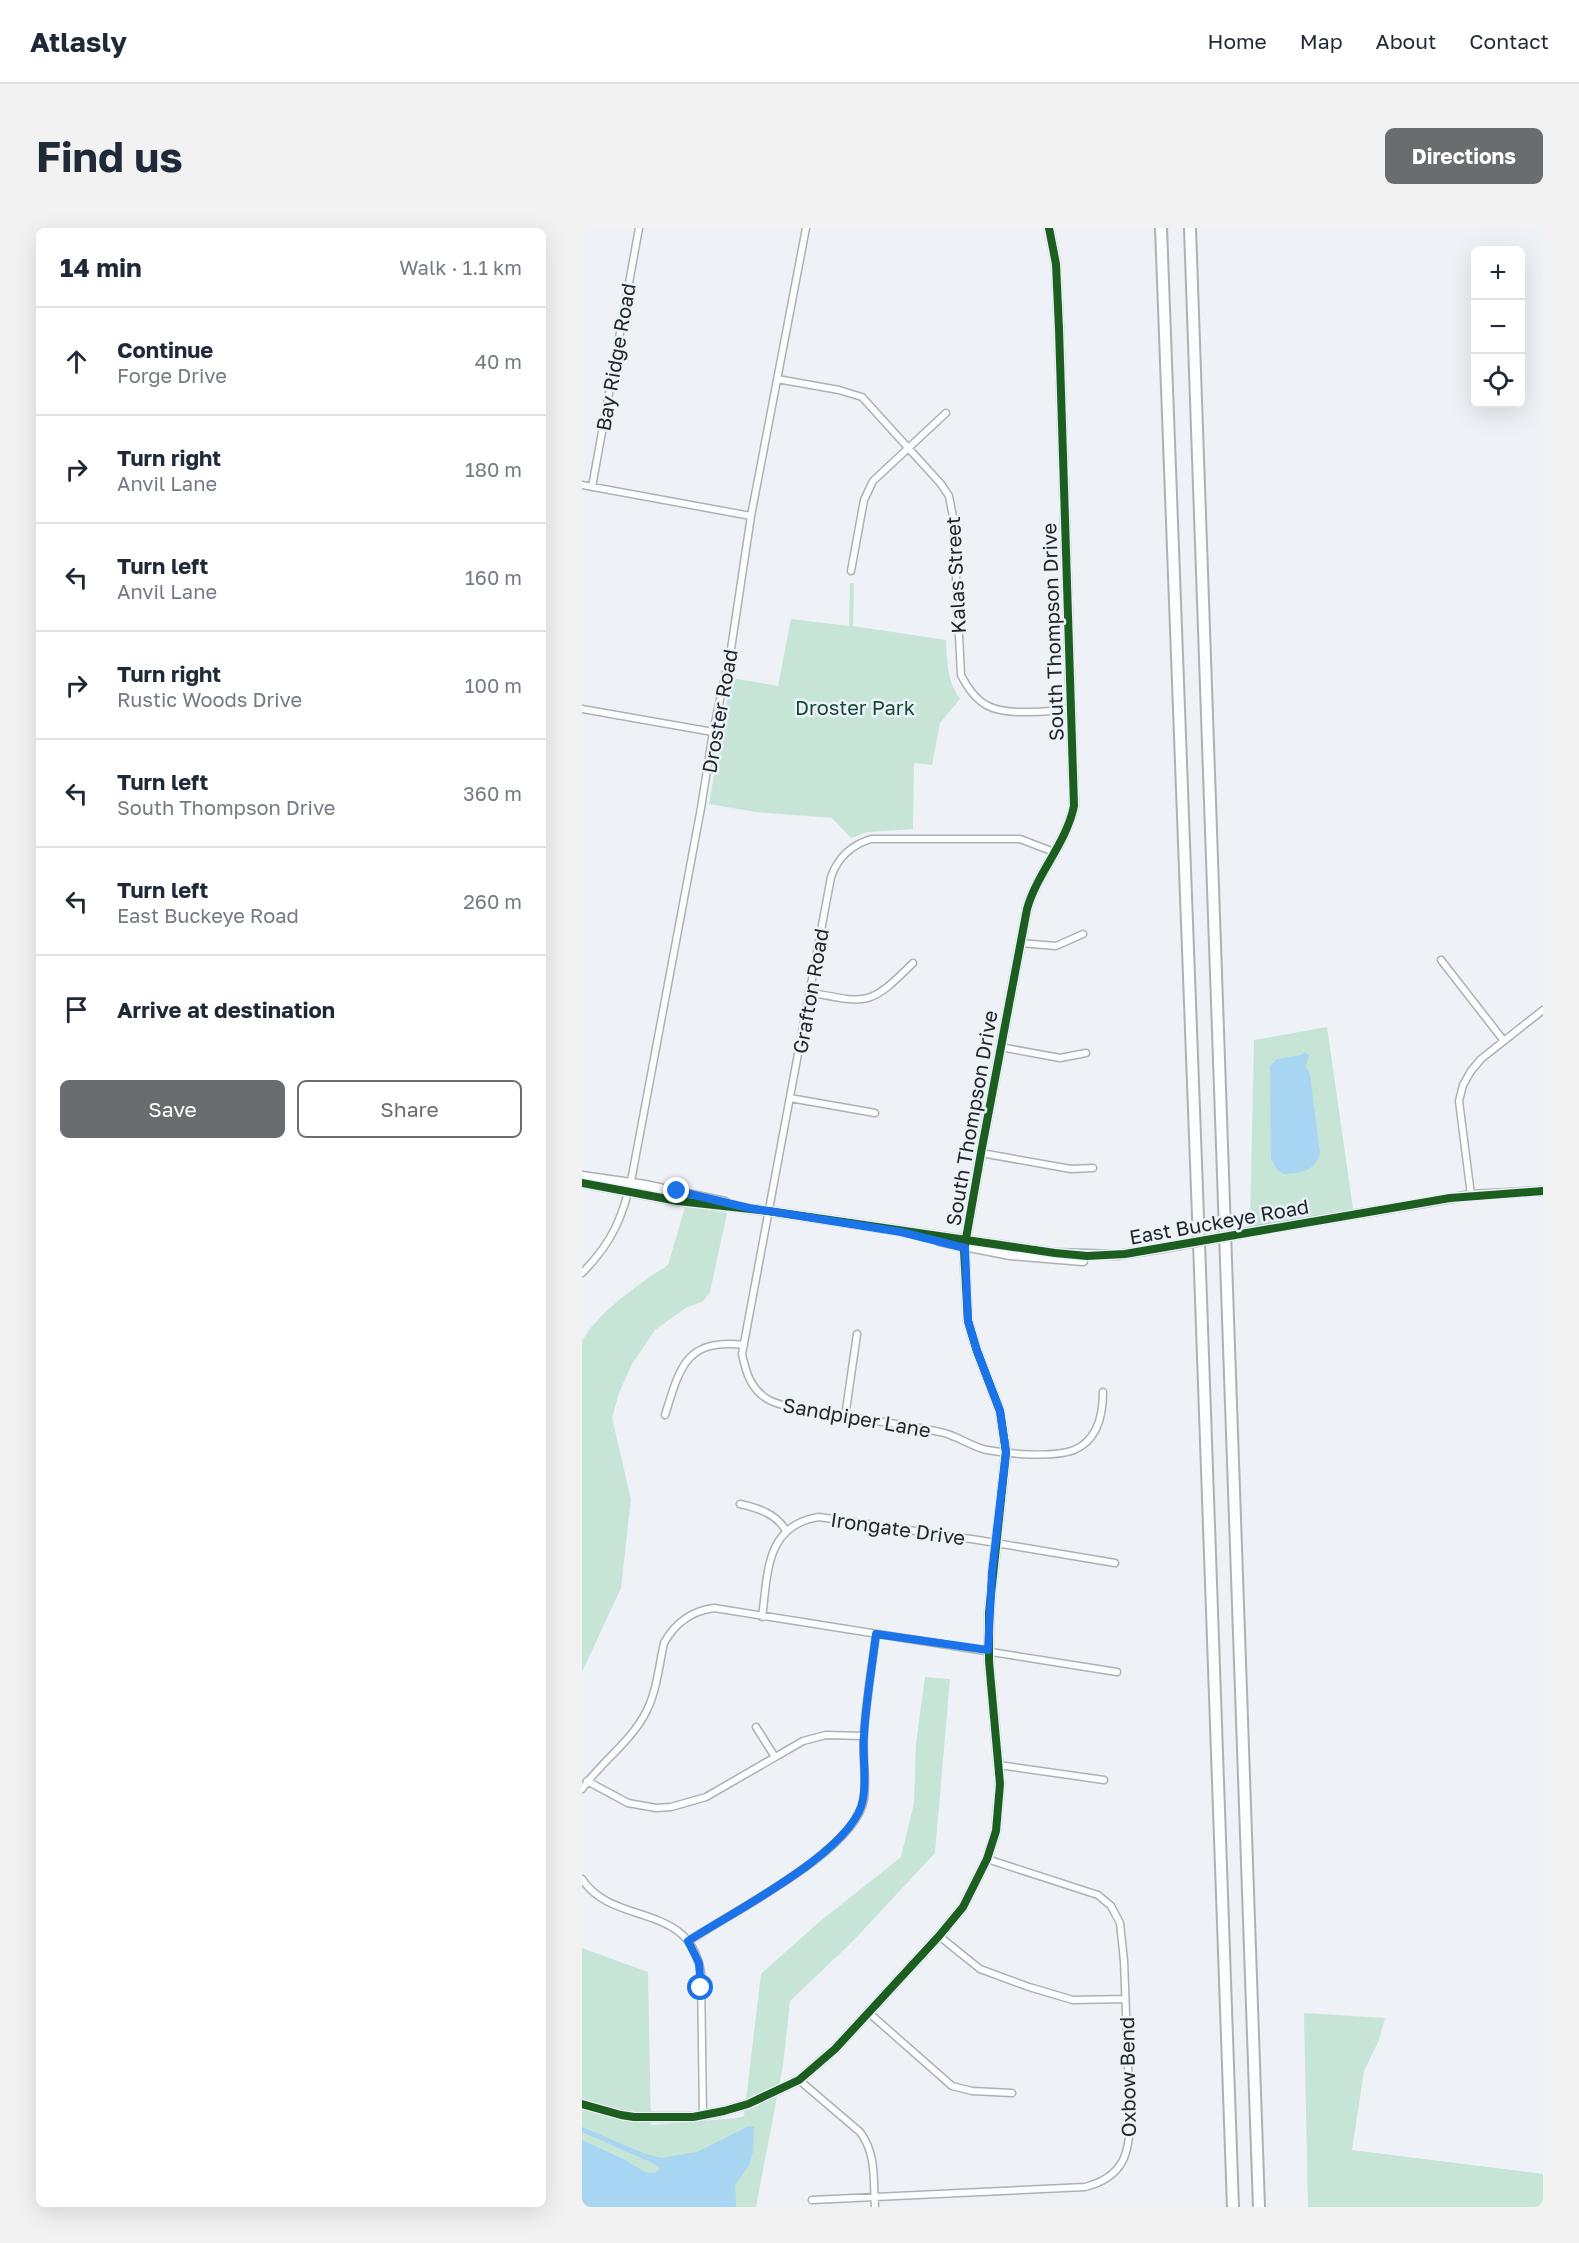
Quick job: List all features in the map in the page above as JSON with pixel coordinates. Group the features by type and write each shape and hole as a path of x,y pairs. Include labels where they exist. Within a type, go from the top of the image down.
{"highway":[{"path":"1161,228 1185,811 1233,2207"},
{"path":"1190,228 1259,2207"}],"street":[{"name":"Bay Ridge Road","path":"592,487 639,228"},
{"name":"Droster Road","path":"582,1273 609,1241 628,1193 711,756 713,732 731,649 751,516 806,228"},
{"name":"South Thompson Drive","path":"582,2104 634,2117 675,2119 703,2116 748,2104 800,2079 835,2049 963,1907 979,1880 998,1820 999,1765 988,1650 988,1613 1006,1452 1000,1411 968,1321 965,1244 1000,1047 1032,894 1069,824 1074,806 1059,318 1056,264 1049,228"},
{"name":"Kalas Street","path":"777,379 839,390 862,398 941,483 951,504 961,675 969,689 985,706 1002,711 1054,711 1071,708"},
{"path":"851,571 864,500 868,490 878,475 946,413"},
{"path":"582,485 751,516"},
{"path":"582,709 713,732"},
{"name":"Grafton Road","path":"744,1345 831,877 841,858 858,843 871,839 1020,839 1054,852"},
{"path":"1020,943 1056,946 1083,934"},
{"path":"1441,960 1504,1041"},
{"path":"809,992 848,1000 871,998 888,988 913,963"},
{"path":"1471,1195 1459,1101 1466,1077 1476,1064 1543,1010"},
{"path":"1000,1047 1060,1058 1086,1053"},
{"path":"790,1098 875,1113"},
{"path":"981,1153 1071,1169 1093,1168"},
{"name":"East Buckeye Road","path":"582,1176 630,1183 749,1208"},
{"name":"East Buckeye Road","path":"582,1183 678,1201 749,1208 901,1232 1029,1258 1076,1261 1105,1260 1125,1254 1471,1195 1543,1191"},
{"path":"845,1417 857,1334"},
{"path":"665,1415 680,1372 697,1352 703,1347 717,1343 744,1345"},
{"name":"Sandpiper Lane","path":"744,1345 742,1354 746,1374 763,1396 771,1401 845,1417 938,1431 986,1450 1063,1453 1075,1449 1088,1440 1098,1427 1103,1412 1104,1392"},
{"path":"740,1504 767,1512 781,1523 786,1531 771,1554 762,1617"},
{"name":"Irongate Drive","path":"786,1531 798,1522 819,1517 1115,1563"},
{"path":"582,1789 635,1728 646,1711 655,1689 664,1643 678,1623 701,1610 714,1608 1117,1672"},
{"path":"688,1941 780,1886 851,1827 864,1799 864,1736 876,1634"},
{"path":"756,1727 775,1757"},
{"path":"587,1781 628,1803 656,1808 671,1807 706,1797 803,1741 826,1735 864,1736"},
{"path":"999,1765 1104,1780"},
{"name":"Oxbow Bend","path":"812,2200 1085,2187 1105,2180 1123,2161 1130,2138 1124,1961 1120,1923 1104,1898 1061,1881 987,1859"},
{"path":"582,1879 608,1902 668,1923 686,1936 697,1956 700,1973 703,2116"},
{"path":"939,1936 980,1970 1029,1987 1073,2000 1125,1999"},
{"path":"869,2013 952,2086 972,2091 1012,2093"},
{"path":"800,2079 860,2132 866,2141 874,2167 875,2207"}],"green space":[{"name":"Droster Park","path":"850,583 854,583 853,626 946,640 950,678 960,699 940,723 932,765 914,763 913,829 868,832 851,838 832,818 756,812 709,804 731,678 778,686 791,619 849,626"},
{"path":"1327,1027 1353,1209 1250,1227 1254,1040"},
{"path":"685,1207 727,1213 710,1292 702,1302 687,1307 655,1330 632,1364 619,1393 612,1418 631,1499 621,1588 582,1672 582,1341 609,1309 668,1265"},
{"path":"925,1677 950,1679 935,1853 852,1942 790,2001 783,2065 756,2207 582,2207 582,1948 648,1972 651,2125 744,2116 761,1974 818,1923 901,1857 914,1803 916,1743"},
{"path":"1304,2013 1385,2018 1379,2040 1364,2071 1352,2150 1543,2174 1543,2207 1308,2207"}],"water":[{"path":"1304,1052 1309,1055 1306,1067 1310,1074 1320,1153 1311,1168 1301,1172 1283,1174 1271,1159 1270,1066 1277,1059 1301,1055"},
{"path":"749,2126 754,2127 753,2152 749,2165 735,2185 736,2207 582,2207 582,2140 645,2172 655,2173 660,2169 655,2164 582,2132 582,2127 643,2153 661,2158 697,2152"}],"cycle path":[{"path":"582,2104 634,2117 693,2117 748,2104 799,2080 835,2049 963,1907 987,1859 996,1831 1000,1784 989,1661 989,1613 1006,1452 1000,1411 968,1321 964,1250 1027,909 1037,883 1065,833 1074,806 1059,329 1056,264 1049,228"},
{"path":"582,1183 678,1201 768,1211 1087,1256 1125,1254 1450,1198 1543,1191"}],"route":[{"path":"677,1191 749,1208 901,1232 965,1248 968,1321 1000,1411 1005,1432 1006,1452 988,1613 988,1650 876,1634 864,1736 864,1799 857,1817 845,1833 780,1886 688,1941 699,1963 701,1988"}]}
